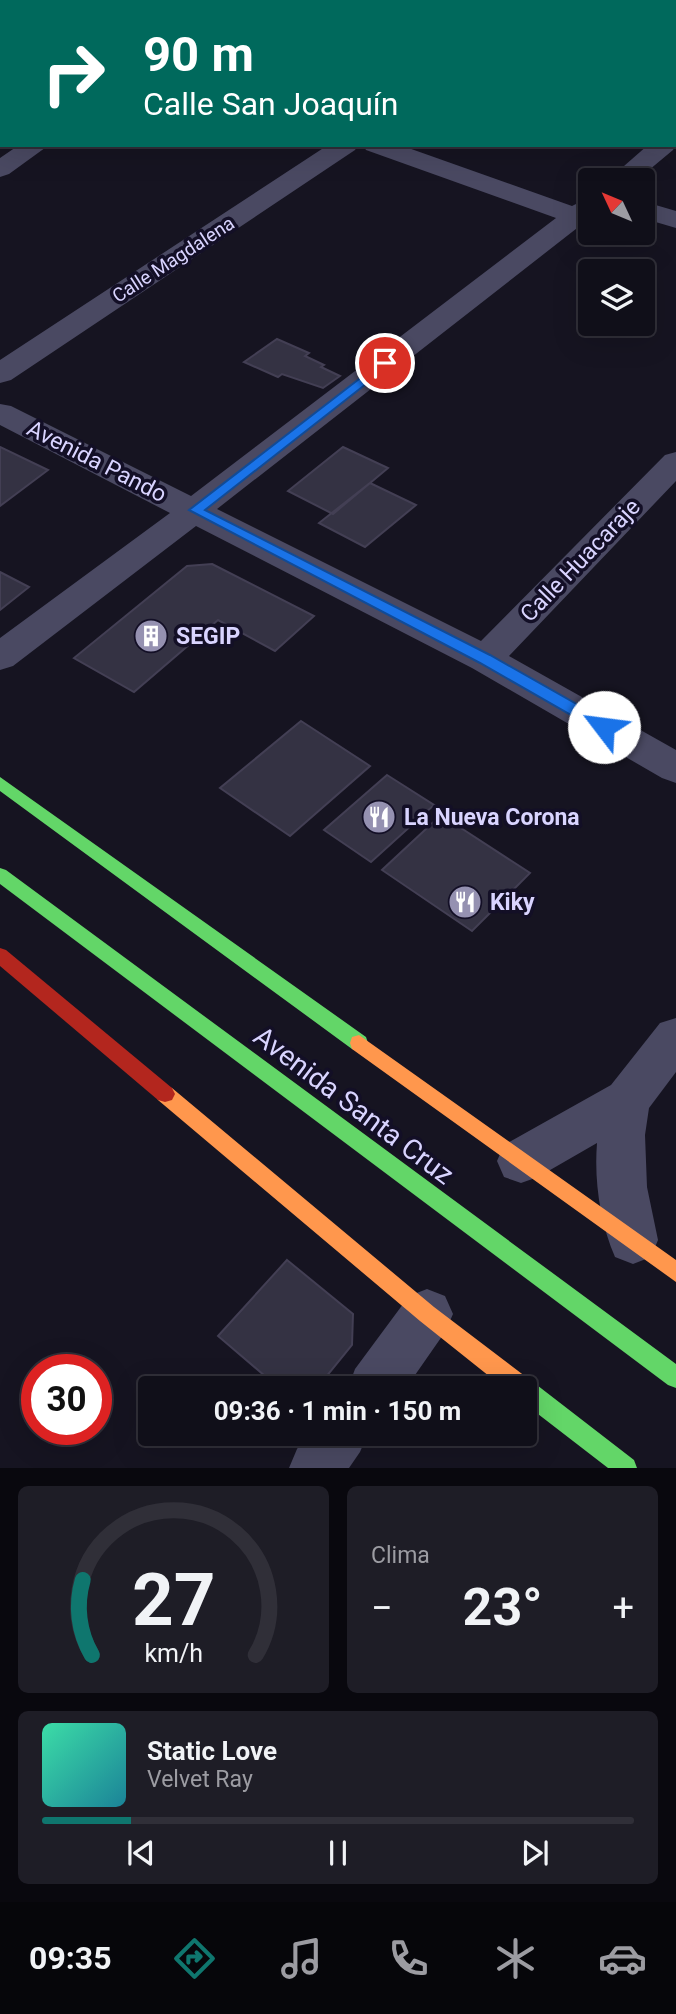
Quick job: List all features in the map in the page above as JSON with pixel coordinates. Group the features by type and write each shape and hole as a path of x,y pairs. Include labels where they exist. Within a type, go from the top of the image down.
{"main road":[{"name":"Avenida Santa Cruz","path":"0,783 676,1272"},
{"name":"Avenida Santa Cruz","path":"0,875 676,1377"},
{"path":"2,956 427,1314 507,1376"},
{"path":"537,1399 626,1468"}],"street":[{"path":"0,169 34,147"},
{"name":"Calle Magdalena","path":"0,374 343,147"},
{"path":"380,147 578,209"},
{"path":"636,168 662,147"},
{"path":"0,657 195,510 578,213"},
{"path":"655,213 676,220"},
{"name":"Avenida Pando","path":"0,412 485,659 676,768"},
{"name":"Calle Huacaraje","path":"485,659 676,462"},
{"path":"633,1240 621,1195 618,1156 621,1122 628,1100 676,1037"},
{"path":"521,1161 628,1100"},
{"path":"383,1376 427,1314"},
{"path":"316,1468 332,1446"}],"building":[{"path":"277,339 309,353 305,356 340,376 323,388 282,374 278,377 244,362"},
{"path":"0,447 48,470 0,506"},
{"path":"343,447 388,468 333,514 288,491"},
{"path":"370,483 416,505 365,547 319,523"},
{"name":"SEGIP","path":"212,564 314,616 275,651 218,620 134,692 74,658 187,566"},
{"path":"0,572 29,587 0,610"},
{"path":"301,721 370,766 290,836 220,788"},
{"name":"La Nueva Corona","path":"387,775 434,805 371,862 324,830"},
{"name":"Kiky","path":"441,815 530,873 472,931 382,870"},
{"path":"287,1260 353,1314 352,1345 327,1376 265,1376 218,1336"}],"traffic: fast":[{"path":"0,783 359,1043"},
{"path":"0,875 676,1377"},
{"path":"537,1399 626,1468"}],"traffic: slow":[{"path":"359,1043 676,1272"},
{"path":"165,1094 427,1314 507,1376"}],"traffic: jam":[{"path":"0,955 165,1094"}],"place":[{"name":"SEGIP","path":"151,636"},
{"name":"La Nueva Corona","path":"379,817"},
{"name":"Kiky","path":"465,902"}],"route":[{"path":"385,363 195,510 485,659 604,727"}]}
